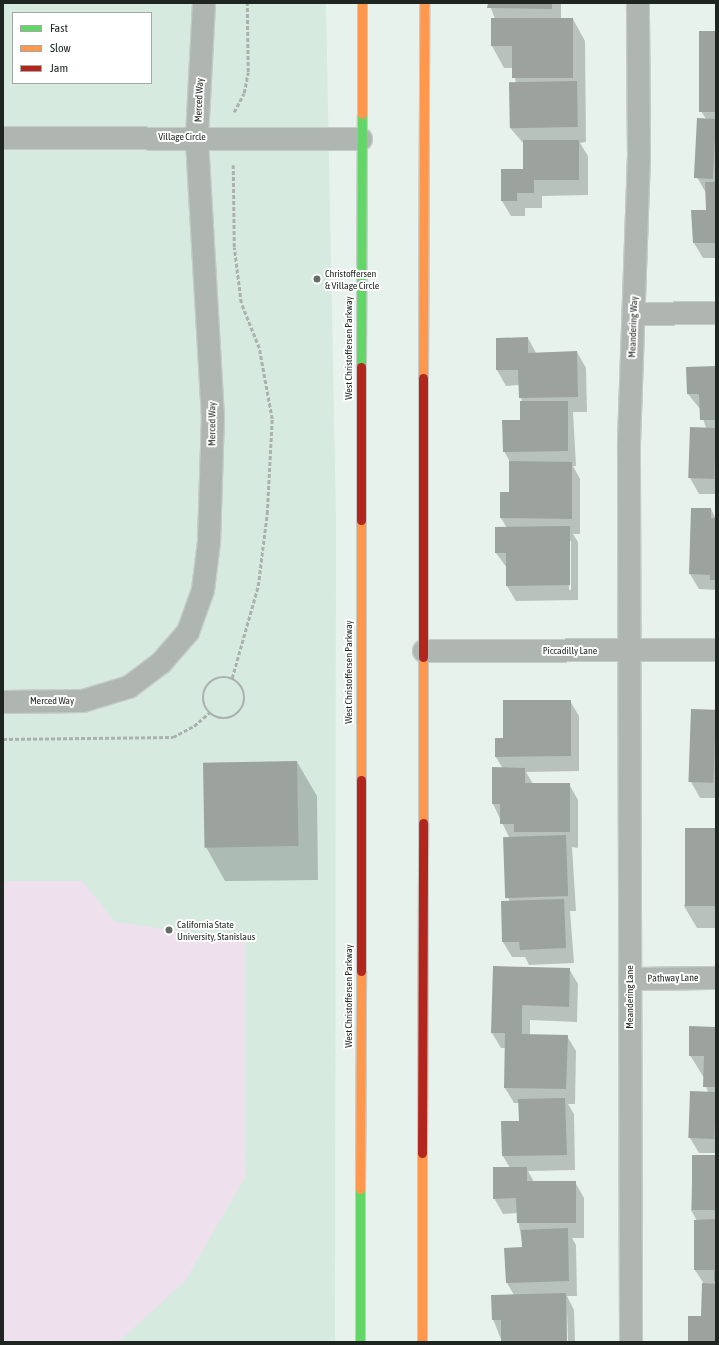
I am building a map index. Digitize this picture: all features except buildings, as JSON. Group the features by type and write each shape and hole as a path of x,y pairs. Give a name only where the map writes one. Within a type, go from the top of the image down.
{"street":[{"name":"Merced Way","path":"3,702 83,701 129,687 161,664 188,632 203,590 209,542 213,418 197,137 204,3"},
{"name":"West Christoffersen Parkway","path":"360,1342 360,139 362,3"},
{"path":"422,1342 424,3"},
{"name":"Meandering Way","path":"629,651 629,442 634,314 638,3"},
{"name":"Village Circle","path":"3,138 197,137 360,139"},
{"path":"634,314 716,313"},
{"name":"Piccadilly Lane","path":"424,650 716,650"},
{"name":"Meandering Lane","path":"629,651 631,1342"},
{"name":"Pathway Lane","path":"630,978 716,978"}],"path":[{"path":"232,115 244,93 248,72 247,3"},
{"path":"232,678 258,586 267,514 272,420 259,348 240,296 234,247 233,165"},
{"path":"220,676 232,678 244,690 242,711 224,720 209,713 202,698 208,684 220,676"},
{"path":"3,739 174,737 194,726 209,713"}],"shaded area":[{"name":"California State University, Stanislaus","path":"3,3 326,3 336,519 335,1342 3,1342"},
{"path":"3,881 82,881 115,922 246,941 245,1177 185,1281 118,1342 3,1342"}],"traffic: fast":[{"path":"361,367 362,114"},
{"path":"360,1189 360,1342"}],"traffic: slow":[{"path":"362,3 362,114"},
{"path":"423,378 424,3"},
{"path":"361,520 361,780"},
{"path":"423,657 423,823"},
{"path":"360,1189 361,971"},
{"path":"422,1153 422,1342"}],"traffic: jam":[{"path":"361,367 361,520"},
{"path":"423,378 423,657"},
{"path":"361,780 361,971"},
{"path":"422,1153 423,823"}],"place":[{"name":"Christoffersen & Village Circle","path":"317,279"},
{"name":"California State University, Stanislaus","path":"169,930"}]}
